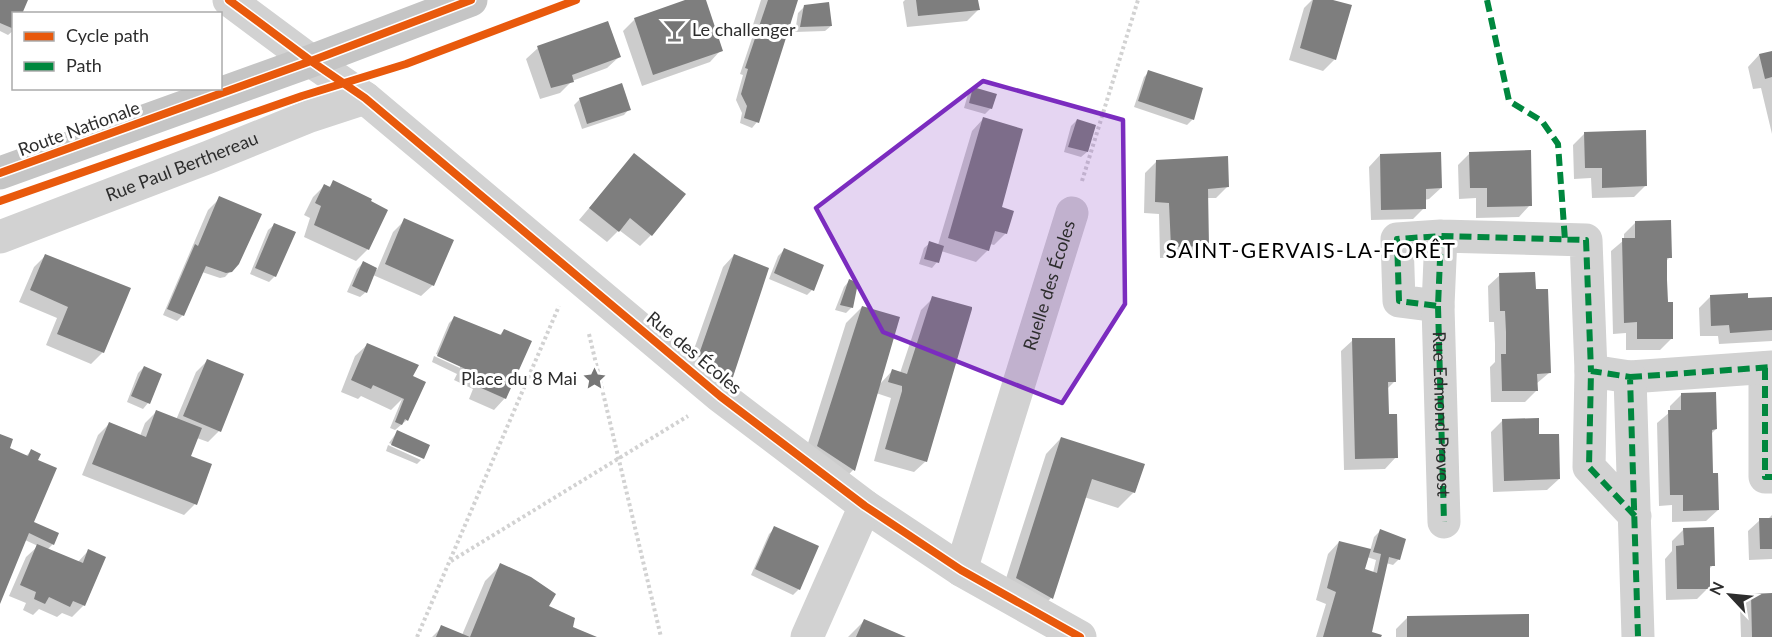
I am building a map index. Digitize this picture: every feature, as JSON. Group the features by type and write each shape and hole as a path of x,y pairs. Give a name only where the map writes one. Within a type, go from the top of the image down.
{"main road":[{"name":"Route Nationale","path":"0,173 311,61 471,0"}],"street":[{"name":"Rue des Écoles","path":"229,0 365,98 720,396 865,506 961,570 1080,637"},
{"name":"Rue Paul Berthereau","path":"0,237 310,116 365,98"},
{"name":"Ruelle des Écoles","path":"961,570 1072,213"},
{"name":"Rue Edmond Provost","path":"1441,236 1438,306 1444,522"},
{"name":"Rue Edmond Provost","path":"1438,306 1399,301 1397,239 1441,236 1586,240 1591,371 1589,467 1635,516"},
{"path":"1591,371 1630,376 1768,368 1765,477 1772,477"},
{"path":"1630,376 1638,637"},
{"path":"807,637 865,506"}],"path":[{"path":"417,637 574,272"},
{"path":"588,331 661,637"},
{"path":"450,561 720,396"}],"highlighted area":[{"path":"983,81 1123,120 1125,304 1062,403 883,332 816,208"}],"building":[{"path":"0,0 28,0 23,12 12,12 12,28 0,23"},
{"path":"685,0 706,0 723,51 653,75 634,18"},
{"path":"768,0 798,0 759,123 744,118 747,106 741,94 748,69 745,68"},
{"path":"916,0 978,0 980,10 918,16"},
{"path":"1313,0 1333,0 1352,5 1336,60 1300,48"},
{"path":"829,2 832,26 800,27 804,5"},
{"path":"608,21 621,57 572,75 574,82 551,88 537,46"},
{"path":"1772,51 1772,77 1765,79 1759,54"},
{"path":"1148,70 1203,88 1194,120 1138,101"},
{"path":"622,83 631,110 587,124 579,98"},
{"path":"973,87 997,94 992,109 969,103"},
{"path":"983,117 1023,129 1002,207 1014,211 1007,234 995,231 989,251 948,238"},
{"path":"1077,119 1096,125 1088,152 1068,147"},
{"path":"1646,130 1647,186 1602,188 1602,168 1585,168 1584,132"},
{"path":"1531,150 1532,206 1487,207 1487,188 1470,188 1469,152"},
{"path":"1441,152 1442,188 1426,189 1426,209 1381,210 1380,154"},
{"path":"634,153 686,194 652,236 630,218 619,232 589,208"},
{"path":"1228,156 1229,187 1208,189 1209,246 1171,247 1169,203 1155,202 1156,160"},
{"path":"333,180 372,199 371,201 388,210 369,250 314,225 321,206 315,203 324,184 330,187"},
{"path":"219,196 262,214 239,264 232,272 226,273 206,266 184,316 167,309 195,244 198,246"},
{"path":"404,218 454,240 434,286 385,264"},
{"path":"1671,220 1672,258 1667,258 1667,280 1668,302 1673,302 1673,339 1637,339 1637,322 1624,323 1622,238 1635,238 1635,221"},
{"path":"274,223 296,232 276,277 255,268"},
{"path":"929,241 944,246 939,263 924,259"},
{"path":"784,248 824,265 814,291 774,273"},
{"path":"45,254 131,288 104,353 57,334 68,307 30,290"},
{"path":"734,254 769,268 731,383 698,357"},
{"path":"363,261 377,268 367,293 352,286"},
{"path":"1535,272 1536,289 1548,289 1551,373 1537,374 1538,391 1502,391 1501,354 1506,354 1506,332 1505,311 1500,311 1499,273"},
{"path":"849,279 858,283 853,308 840,305"},
{"path":"1748,293 1748,298 1772,297 1772,330 1730,333 1729,325 1711,326 1710,295"},
{"path":"932,296 972,307 972,309 927,462 885,449 902,391 902,386 888,382 892,369 907,374"},
{"path":"862,306 900,317 855,471 817,446"},
{"path":"454,316 501,335 504,329 532,341 506,399 479,387 483,377 437,356"},
{"path":"1352,338 1395,338 1396,382 1388,382 1389,414 1397,414 1398,458 1355,459"},
{"path":"367,343 419,365 413,376 426,382 408,421 405,419 402,425 395,422 404,399 373,385 371,389 351,380"},
{"path":"207,359 244,374 221,432 183,416"},
{"path":"144,366 162,374 150,404 131,396"},
{"path":"1716,392 1717,429 1712,430 1713,473 1718,473 1719,510 1683,511 1683,495 1670,495 1668,410 1681,410 1681,393"},
{"path":"156,410 202,428 191,456 212,464 197,505 92,464 109,422 146,437"},
{"path":"1539,418 1539,434 1559,434 1560,479 1504,481 1502,419"},
{"path":"397,430 430,445 424,459 391,445"},
{"path":"0,434 13,439 10,448 28,456 31,449 41,454 38,460 57,468 34,522 59,533 54,545 29,533 0,604"},
{"path":"1061,437 1145,464 1135,493 1092,479 1053,599 1016,578"},
{"path":"1759,518 1772,518 1772,549 1760,549"},
{"path":"774,526 819,546 800,590 755,569"},
{"path":"1714,527 1715,566 1710,566 1710,589 1677,589 1676,546 1684,545 1683,528"},
{"path":"1380,529 1406,539 1400,560 1389,557 1372,632 1382,635 1381,637 1323,637 1336,592 1327,588 1339,541 1371,549 1365,569 1377,573 1381,554 1373,552"},
{"path":"37,544 83,563 88,549 106,557 85,606 73,601 70,607 49,597 45,604 34,599 36,592 20,585"},
{"path":"500,563 531,577 556,594 549,606 575,618 573,627 597,637 470,637"},
{"path":"1772,593 1772,637 1752,637 1751,594"},
{"path":"1529,614 1529,637 1407,637 1407,616"},
{"path":"864,619 906,637 856,637"},
{"path":"441,625 470,637 436,637"}],"marked path":[{"path":"1487,0 1509,101 1542,121 1558,144 1565,240"},
{"path":"1441,236 1438,306 1399,301 1397,239 1441,236 1586,240 1591,371"},
{"path":"1438,306 1444,522"},
{"path":"1630,377 1772,367"},
{"path":"1765,368 1765,477 1772,477"},
{"path":"1635,516 1589,467 1591,371 1630,377 1638,637"}],"cycle path":[{"path":"229,0 365,98 720,396 865,506 961,570 1080,637"},
{"path":"0,173 311,61 471,0"},
{"path":"0,201 302,96 406,64 576,0"}],"place":[{"name":"Le challenger","path":"674,30"},
{"name":"Place du 8 Mai","path":"595,379"}],"district":[{"name":"SAINT-GERVAIS-LA-FORÊT","path":"1311,251"}]}
